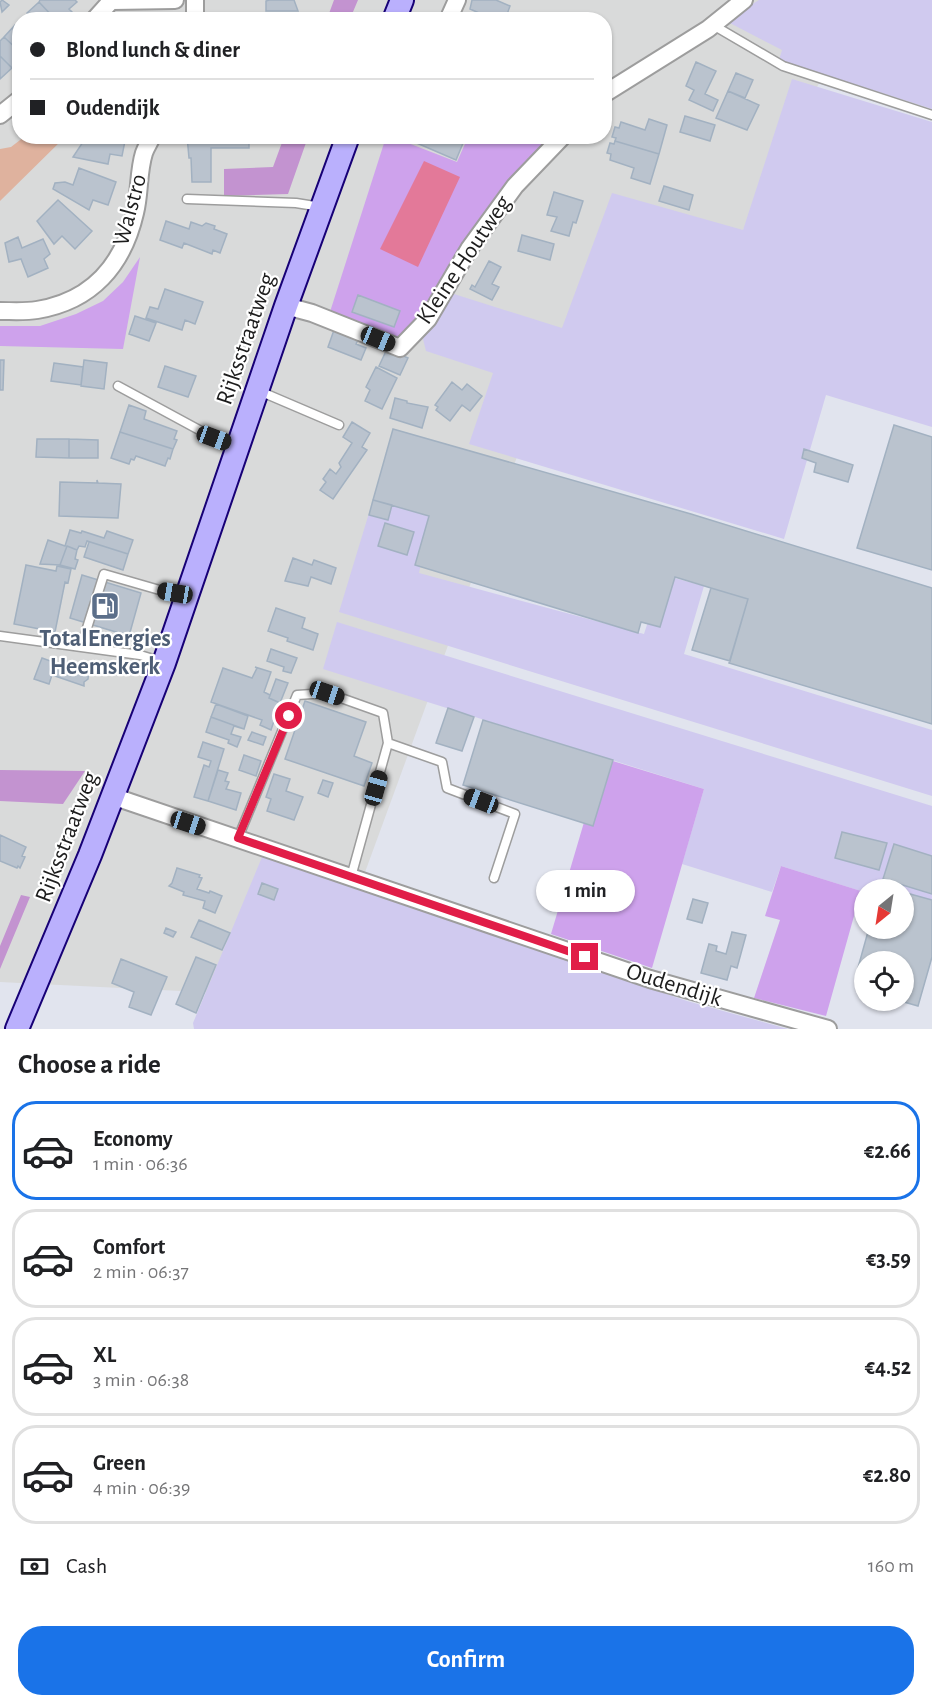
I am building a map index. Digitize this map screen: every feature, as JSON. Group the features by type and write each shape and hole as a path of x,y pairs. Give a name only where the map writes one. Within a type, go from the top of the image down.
{"main road":[{"name":"Rijksstraatweg","path":"17,1029 90,855 164,663 286,306 345,144"}],"street":[{"path":"102,12 112,1 175,0"},
{"path":"612,90 713,25 744,0"},
{"path":"0,115 12,105"},
{"name":"Walstro","path":"0,311 36,310 63,304 86,292 110,271 126,245 135,211 144,153 148,144"},
{"name":"Kleine Houtweg","path":"286,306 312,313 400,348 428,319 469,249 514,186 555,144"},
{"name":"Oudendijk","path":"112,796 650,979 828,1029"}],"lane":[{"path":"713,25 783,66 932,115"},
{"path":"187,199 296,203 321,207"},
{"path":"118,386 214,438 238,447"},
{"path":"257,390 339,425"},
{"path":"81,647 104,574 163,591 187,595"},
{"path":"0,636 140,656 164,663"},
{"path":"238,838 297,695 327,693 383,712 388,743 351,877"},
{"path":"388,743 442,762 447,788 515,814 494,878"}],"shaded area":[{"path":"0,0 932,0 856,12 730,255 604,219 319,998 0,982"},
{"path":"334,0 358,0 353,12 330,12"},
{"path":"759,0 932,0 932,109 779,60 782,50 726,21"},
{"path":"792,79 932,122 932,427 826,395 784,539 469,444 493,373 426,351 423,339 454,294 562,328 612,193 743,230"},
{"path":"15,144 58,144 0,201 0,149"},
{"path":"281,144 306,144 288,194 224,196 224,169 273,167"},
{"path":"384,144 411,144 457,162 465,144 553,144 497,200 414,321 399,337 329,315"},
{"path":"424,161 460,177 418,267 380,249"},
{"path":"140,257 123,349 0,346 0,326 40,326 76,314 103,301 123,282"},
{"path":"376,490 434,504 419,573 644,634 663,575 704,586 684,654 932,730 932,796 339,612"},
{"path":"337,622 932,806 932,900 914,895 914,879 854,879 854,889 781,866 772,892 682,864 704,789 323,669"},
{"path":"603,758 704,789 652,968 551,934"},
{"path":"0,770 85,771 63,804 0,801"},
{"path":"262,857 687,1001 788,1029 194,1029 193,1023"},
{"path":"781,866 854,889 854,916 826,1016 754,998 780,920 765,916"},
{"path":"21,895 30,897 0,969 0,946"}],"building":[{"path":"2,0 9,5 2,12 0,2"},
{"path":"40,0 75,0 77,2 69,9 72,12 48,12 39,2"},
{"path":"294,0 298,11 266,11 266,1"},
{"path":"472,0 496,0 510,6 508,12 477,12 470,9"},
{"path":"39,2 48,12 28,12"},
{"path":"12,28 12,44 4,37"},
{"path":"4,37 12,44 12,68 0,56 0,41"},
{"path":"0,56 12,68 0,79"},
{"path":"696,62 716,71 705,94 718,100 713,111 689,100 694,90 686,86"},
{"path":"736,73 753,80 745,98 728,91"},
{"path":"728,91 759,105 747,130 716,118"},
{"path":"685,116 715,125 710,141 680,132"},
{"path":"649,119 667,125 659,154 615,141 616,138 612,137 615,127 619,128 621,122 645,130"},
{"path":"615,141 659,154 650,184 631,178 634,168 610,160 611,154 607,153 610,144 614,144"},
{"path":"82,144 124,144 122,156 110,154 108,164 73,157"},
{"path":"188,144 249,144 249,148 211,148 211,182 192,182 191,158 189,158"},
{"path":"419,144 463,144 456,160"},
{"path":"79,168 116,182 108,205 93,200 89,210 53,189 55,183 65,182 73,185"},
{"path":"664,186 693,195 689,210 659,201"},
{"path":"554,192 583,201 569,236 551,231 557,217 547,215"},
{"path":"58,200 92,231 75,249 62,236 54,244 37,221"},
{"path":"166,221 189,229 191,222 202,226 206,223 215,226 214,229 227,234 220,253 213,250 212,254 184,243 182,248 160,240"},
{"path":"522,235 554,244 550,260 518,251"},
{"path":"18,237 22,248 43,239 50,254 44,259 48,268 28,277 21,259 9,262 5,243"},
{"path":"489,261 501,267 492,284 499,287 492,300 470,289 472,285 475,287"},
{"path":"165,289 203,302 195,324 185,320 182,330 146,318 150,307 158,309"},
{"path":"358,295 400,311 394,327 352,312"},
{"path":"135,316 156,323 149,341 129,334"},
{"path":"334,330 358,340 356,344 366,348 361,360 328,347"},
{"path":"387,349 408,358 400,375 379,366"},
{"path":"0,360 4,360 3,390 0,390"},
{"path":"84,360 107,363 104,389 81,386"},
{"path":"54,363 83,367 81,385 51,381"},
{"path":"165,366 196,376 188,397 158,387"},
{"path":"376,367 397,378 382,409 365,401 370,390 366,387"},
{"path":"452,382 462,390 467,384 482,396 470,411 462,405 450,421 436,410 438,407 435,405"},
{"path":"395,398 428,407 422,428 390,418"},
{"path":"129,405 146,411 144,419 177,431 174,439 177,440 173,449 120,432"},
{"path":"352,422 370,433 362,447 367,450 333,499 320,490 326,482 323,479 330,469 336,474 341,467 339,463 352,443 343,437"},
{"path":"894,425 932,437 932,570 857,548"},
{"path":"393,429 691,514 932,588 932,724 729,663 748,599 675,577 660,627 641,622 638,633 415,565 429,516 373,500"},
{"path":"120,432 173,449 170,459 168,458 165,466 136,456 129,464 111,458"},
{"path":"37,439 69,439 69,458 36,457"},
{"path":"69,439 98,440 98,458 69,458"},
{"path":"804,449 853,465 848,482 814,472 816,463 802,458"},
{"path":"97,480 98,483 121,484 118,518 59,516 60,482 97,483"},
{"path":"373,500 392,505 388,520 369,515"},
{"path":"385,523 414,532 407,555 378,546"},
{"path":"70,530 104,538 107,531 133,540 128,554 87,541 85,547 79,546 77,550 67,546 60,565 40,564 48,540 65,546"},
{"path":"87,541 128,554 123,570 84,557 89,542"},
{"path":"67,546 77,550 75,559 78,560 75,569 60,565"},
{"path":"293,558 312,565 314,560 336,568 331,584 311,577 308,586 285,581"},
{"path":"26,565 56,571 57,566 71,569 68,583 65,582 55,632 14,624"},
{"path":"82,575 141,593 129,636 70,618"},
{"path":"711,588 748,599 730,661 692,650"},
{"path":"276,608 305,618 302,628 318,634 313,650 287,641 288,638 268,631"},
{"path":"271,649 297,658 291,673 283,671 284,667 267,661"},
{"path":"42,658 64,668 67,662 89,670 88,679 84,682 84,686 52,675 49,684 34,679"},
{"path":"255,667 271,672 264,692 270,695 269,698 280,703 271,730 260,725 262,720 211,702 223,668 252,678 257,668"},
{"path":"276,679 288,683 280,703 269,698"},
{"path":"305,701 366,722 354,756 372,763 364,786 285,759"},
{"path":"216,704 248,716 244,729 211,717"},
{"path":"448,708 474,717 462,751 436,743"},
{"path":"211,717 244,729 234,726 231,734 241,737 237,747 228,743 229,740 206,732"},
{"path":"483,720 613,760 593,826 463,785"},
{"path":"252,732 266,737 263,745 248,740"},
{"path":"203,742 224,749 208,801 194,797 204,765 209,767 211,761 198,757"},
{"path":"244,755 261,761 256,776 239,770"},
{"path":"218,770 228,773 225,781 229,782 226,789 241,793 236,810 208,801"},
{"path":"274,774 290,779 286,791 303,797 294,820 267,811 271,799 266,797"},
{"path":"323,780 333,783 328,797 318,793"},
{"path":"842,832 887,843 879,870 835,858"},
{"path":"0,835 26,847 20,868 0,861"},
{"path":"894,844 932,856 932,894 914,888 914,879 883,879"},
{"path":"177,868 200,875 199,877 202,878 197,889 222,896 215,913 203,908 205,901 183,895 184,892 169,886"},
{"path":"262,883 278,889 274,900 258,894"},
{"path":"914,895 932,900 932,957 918,1006 914,1005 914,951 863,951 866,939 914,939"},
{"path":"693,899 708,903 702,923 687,919"},
{"path":"199,920 230,933 222,950 191,937"},
{"path":"166,928 176,932 173,937 164,933"},
{"path":"732,932 746,935 737,968 731,966 727,980 701,973 709,944 717,946 716,951 726,954"},
{"path":"196,957 216,965 196,1013 176,1004"},
{"path":"121,959 167,977 151,1015 129,1007 134,992 112,983"}],"place":[{"name":"TotalEnergies Heemskerk","path":"105,606"}],"route":[{"path":"289,716 238,838 585,957"}]}
